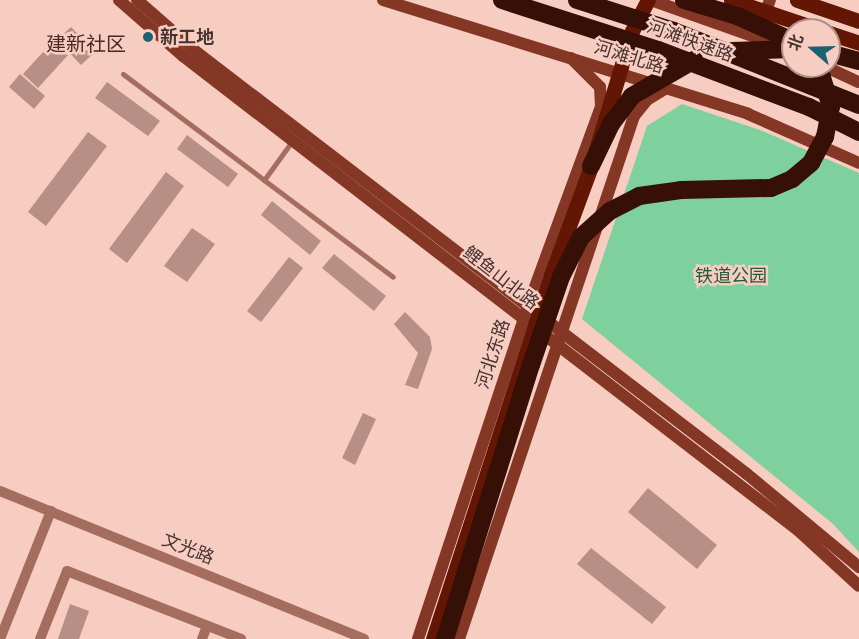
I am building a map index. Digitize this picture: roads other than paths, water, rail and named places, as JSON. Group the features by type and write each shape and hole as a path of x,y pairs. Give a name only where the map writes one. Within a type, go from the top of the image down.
{"highway":[{"name":"河滩快速路","path":"502,0 658,50 809,108 859,132"},
{"name":"河滩快速路","path":"577,0 674,31 859,105"},
{"path":"684,0 737,16 781,36"},
{"path":"586,163 632,96 668,72 701,56 739,50 781,50"},
{"path":"841,56 859,61"},
{"path":"445,639 561,277 581,237 610,211 639,196 681,190 771,188 792,179 811,164 825,137 831,107 822,78"}],"main road":[{"name":"鲤鱼山北路","path":"119,0 160,39 296,136 526,312 556,344 799,531 859,586"},
{"name":"鲤鱼山北路","path":"137,0 296,136"},
{"name":"河滩北路","path":"383,0 748,114 859,163"},
{"path":"433,639 586,163 632,31 650,0 781,45"},
{"path":"731,0 768,6 794,18"},
{"path":"797,0 824,4 859,21"},
{"path":"758,36 768,6"},
{"path":"841,37 859,43"},
{"name":"河北东路","path":"418,639 526,312 586,163 601,105 600,87 571,58"},
{"path":"841,74 859,82"},
{"path":"459,639 634,116 647,100 666,88"},
{"path":"586,163 597,159 614,172"},
{"name":"鲤鱼山北路","path":"526,312 561,330 765,488 859,567"}],"street":[{"name":"文光路","path":"0,490 364,639"},
{"path":"0,639 51,511"},
{"path":"40,639 67,571 241,639"},
{"path":"202,639 207,626"}],"lane":[{"path":"123,74 393,277"},
{"path":"264,180 296,136"}],"place":[{"name":"新工地","path":"148,37"}],"district":[{"name":"建新社区","path":"86,44"}],"park label":[{"name":"铁道公园","path":"731,276"}]}
